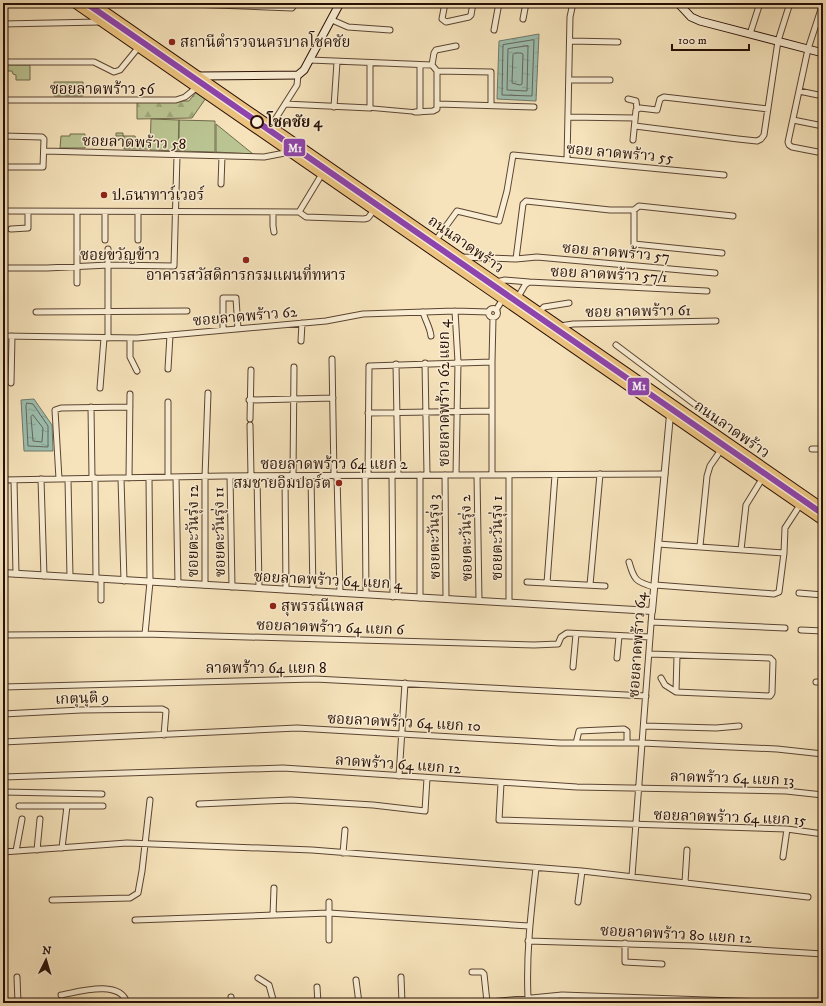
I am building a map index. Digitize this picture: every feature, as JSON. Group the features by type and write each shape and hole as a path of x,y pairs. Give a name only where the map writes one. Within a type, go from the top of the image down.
{"main road":[{"name":"ถนนลาดพร้าว","path":"74,3 823,521"},
{"path":"198,76 298,75 304,70 310,60 340,3"},
{"name":"ถนนลาดพร้าว","path":"95,4 823,508"},
{"path":"682,5 691,17 700,21 823,53"},
{"path":"430,248 436,240"},
{"path":"670,415 676,406"}],"street":[{"path":"164,3 292,8 296,3"},
{"path":"445,3 442,19 446,22 469,17 471,15 473,3"},
{"path":"494,30 499,3"},
{"path":"523,19 526,3"},
{"path":"568,160 570,41 573,3"},
{"path":"750,34 760,3"},
{"path":"635,126 757,141 761,139 764,135 778,42 790,3"},
{"path":"823,3 808,49 789,145 823,154"},
{"path":"332,20 348,27 390,30"},
{"path":"3,24 100,22"},
{"path":"570,41 618,42"},
{"path":"432,65 436,50 456,46"},
{"path":"3,62 94,62 114,72 120,70 138,48"},
{"path":"310,60 432,65"},
{"path":"334,107 337,62"},
{"path":"370,63 370,108"},
{"path":"418,112 420,65"},
{"path":"285,104 418,112 435,110 438,104 437,71 432,65"},
{"path":"437,71 490,72 491,105"},
{"path":"271,126 297,85 298,75"},
{"path":"570,80 610,80"},
{"name":"ซอยลาดพร้าว 56","path":"3,100 176,100 185,97 196,88"},
{"path":"799,91 823,96"},
{"path":"637,109 657,110 660,99 664,97 768,109"},
{"path":"628,98 636,101 637,109 633,140"},
{"path":"438,104 534,107"},
{"path":"568,118 635,118"},
{"path":"793,120 823,126"},
{"path":"3,136 42,137 44,139 45,152 43,167 3,167"},
{"name":"ซอยลาดพร้าว 58","path":"45,152 271,157 290,152"},
{"name":"ซอยขวัญข้าว","path":"3,268 109,265 174,266 177,155"},
{"name":"ซอย ลาดพร้าว 55","path":"436,240 457,211 499,222 507,191 513,155 724,175"},
{"path":"221,184 222,156"},
{"path":"299,212 322,174"},
{"path":"516,259 523,204 526,200 610,210 634,210 639,206 733,216"},
{"path":"3,211 176,213 299,212 306,217 364,219 368,218 374,210"},
{"name":"ซอย ลาดพร้าว 57","path":"634,210 634,244 722,253"},
{"path":"11,229 28,228 28,212"},
{"path":"76,212 76,283"},
{"path":"105,212 105,240"},
{"path":"138,212 138,240"},
{"path":"273,212 274,232"},
{"path":"100,388 108,312 108,249"},
{"name":"ซอย ลาดพร้าว 57","path":"460,257 516,259 537,257 714,273"},
{"path":"496,282 504,280 529,282"},
{"name":"ซอย ลาดพร้าว 57/1","path":"518,297 525,285 529,282 708,291"},
{"path":"223,330 223,298 236,298 238,329"},
{"path":"492,475 492,362 494,318 497,316 496,310 503,299"},
{"path":"539,312 544,307 569,304"},
{"name":"ซอยลาดพร้าว 62","path":"3,336 130,338 326,321 363,314 455,310 489,312 492,309 496,310"},
{"name":"ซอยลาดพร้าว 62 แยก 4","path":"455,310 458,362 456,475"},
{"path":"36,312 187,311"},
{"path":"423,312 430,329 431,336"},
{"path":"489,312 490,316 494,318"},
{"name":"ซอย ลาดพร้าว 61","path":"560,326 573,324 716,321"},
{"path":"301,341 302,323"},
{"path":"168,369 170,335"},
{"path":"10,383 12,336"},
{"path":"130,338 130,357 137,371"},
{"path":"616,345 713,418"},
{"path":"332,359 332,398 340,593"},
{"path":"366,594 369,366 492,362"},
{"path":"425,363 427,475"},
{"path":"396,364 398,475"},
{"path":"293,476 294,367"},
{"path":"250,419 249,400 251,370"},
{"name":"ซอยตะวันรุ่ง 12","path":"205,585 205,477 208,393"},
{"path":"130,394 130,478"},
{"path":"249,400 332,398"},
{"path":"168,402 168,477"},
{"path":"92,407 94,478 101,600"},
{"path":"59,479 55,410 61,408 130,407"},
{"path":"368,413 492,411"},
{"name":"ซอยลาดพร้าว 64","path":"632,876 651,622 670,415"},
{"path":"250,425 251,476"},
{"path":"812,448 823,449"},
{"path":"700,546 707,476 710,466 721,450"},
{"path":"590,585 600,474"},
{"name":"ซอยลาดพร้าว 64 แยก 2","path":"3,480 230,476 665,474"},
{"path":"392,475 393,597"},
{"path":"420,475 420,598"},
{"name":"ซอยตะวันรุ่ง 3","path":"445,475 446,599"},
{"name":"ซอยตะวันรุ่ง 2","path":"477,475 479,601"},
{"name":"ซอยตะวันรุ่ง 1","path":"509,602 510,475"},
{"path":"547,583 555,475"},
{"name":"ซอยตะวันรุ่ง 11","path":"230,476 232,587"},
{"path":"257,476 259,588"},
{"path":"285,476 286,590"},
{"path":"311,476 313,592"},
{"path":"176,477 178,584"},
{"path":"122,478 124,581"},
{"path":"145,634 150,582 149,478"},
{"path":"41,479 44,576"},
{"path":"68,479 70,578"},
{"path":"741,550 746,505 762,479"},
{"path":"14,480 16,574"},
{"path":"629,562 635,579 640,584 774,594 779,592 780,589 785,528 800,505"},
{"path":"658,544 784,553"},
{"name":"ซอยลาดพร้าว 64 แยก 4","path":"3,573 99,580 652,611"},
{"path":"528,582 605,586"},
{"path":"800,593 823,594"},
{"path":"651,622 785,628"},
{"path":"801,630 823,631"},
{"name":"ซอยลาดพร้าว 64 แยก 6","path":"3,635 145,634 551,645 558,644 561,637 567,633 650,637"},
{"path":"573,668 576,634"},
{"path":"617,658 619,636"},
{"path":"649,654 770,658 773,661 772,693 770,696 676,692 665,685 661,678"},
{"path":"676,692 677,655"},
{"name":"ลาดพร้าว 64 แยก 8","path":"3,686 315,679 646,696"},
{"path":"816,682 823,682"},
{"path":"399,776 405,683"},
{"name":"เกตุนุติ 9","path":"3,714 162,709 166,711 164,735"},
{"path":"644,726 716,728 739,726"},
{"name":"ซอยลาดพร้าว 64 แยก 10","path":"3,742 297,728 576,743 642,743 777,749 823,754"},
{"path":"576,743 578,732 581,730 624,729 627,731 627,743"},
{"name":"ลาดพร้าว 64 แยก 12","path":"3,777 283,768 501,783 639,788"},
{"path":"200,804 291,800 373,805 425,811 427,778"},
{"name":"ซอยลาดพร้าว 64 แยก 15","path":"501,783 499,820 787,829 823,834"},
{"name":"ลาดพร้าว 64 แยก 13","path":"639,788 786,791 823,795"},
{"path":"3,792 102,794"},
{"path":"52,900 130,898 138,893 150,800"},
{"path":"19,806 103,806"},
{"path":"62,848 67,806"},
{"path":"16,851 22,819"},
{"path":"37,850 40,819"},
{"path":"783,857 787,829"},
{"path":"343,853 345,830"},
{"path":"3,852 145,843 343,853 582,871 808,897"},
{"path":"685,882 687,850"},
{"path":"528,998 528,941 536,868"},
{"path":"578,902 582,871"},
{"path":"273,915 274,888"},
{"path":"329,902 329,940"},
{"path":"135,920 329,913 529,926"},
{"name":"ซอยลาดพร้าว 80 แยก 12","path":"528,941 625,943 823,954"},
{"path":"625,943 624,962 662,964"},
{"path":"472,972 480,972 484,974 487,1002"},
{"path":"17,977 18,1003"},
{"path":"401,977 402,1003"},
{"path":"258,978 269,985 274,1003"},
{"path":"356,980 359,1003"},
{"path":"317,987 318,1003"},
{"path":"61,995 106,989 118,992 124,997 127,1003"},
{"path":"232,996 232,1003"},
{"path":"554,996 554,1003"},
{"path":"480,1003 554,996 791,1003"}],"green space":[{"path":"4,65 30,65 30,80 16,80 16,75 13,74 12,71 4,71"},
{"path":"54,82 83,82 83,96 54,96"},
{"path":"196,92 206,98 192,118 137,119 137,101 189,101"},
{"path":"151,119 179,120 178,151 150,150"},
{"path":"179,120 215,121 215,152 179,151"},
{"path":"216,124 253,154 216,152"},
{"path":"116,133 123,133 123,136 116,136"},
{"path":"70,134 85,134 85,148 60,148 61,136 70,136"},
{"path":"124,136 135,136 136,139 148,139 148,149 124,149"}],"water":[{"path":"539,34 536,101 497,99 499,41"},
{"path":"34,399 52,425 53,451 24,451 21,400"}],"transit line":[{"name":"M1","path":"86,3 823,514"}],"place":[{"name":"สถานีตำรวจนครบาลโชคชัย","path":"172,42"},
{"name":"โชคชัย 4","path":"257,122"},
{"name":"ป.ธนาทาว์เวอร์","path":"104,195"},
{"name":"อาคารสวัสดิการกรมแผนที่ทหาร","path":"246,260"},
{"name":"สมชายอิมปอร์ต","path":"339,483"},
{"name":"สุพรรณีเพลส","path":"273,606"}]}
